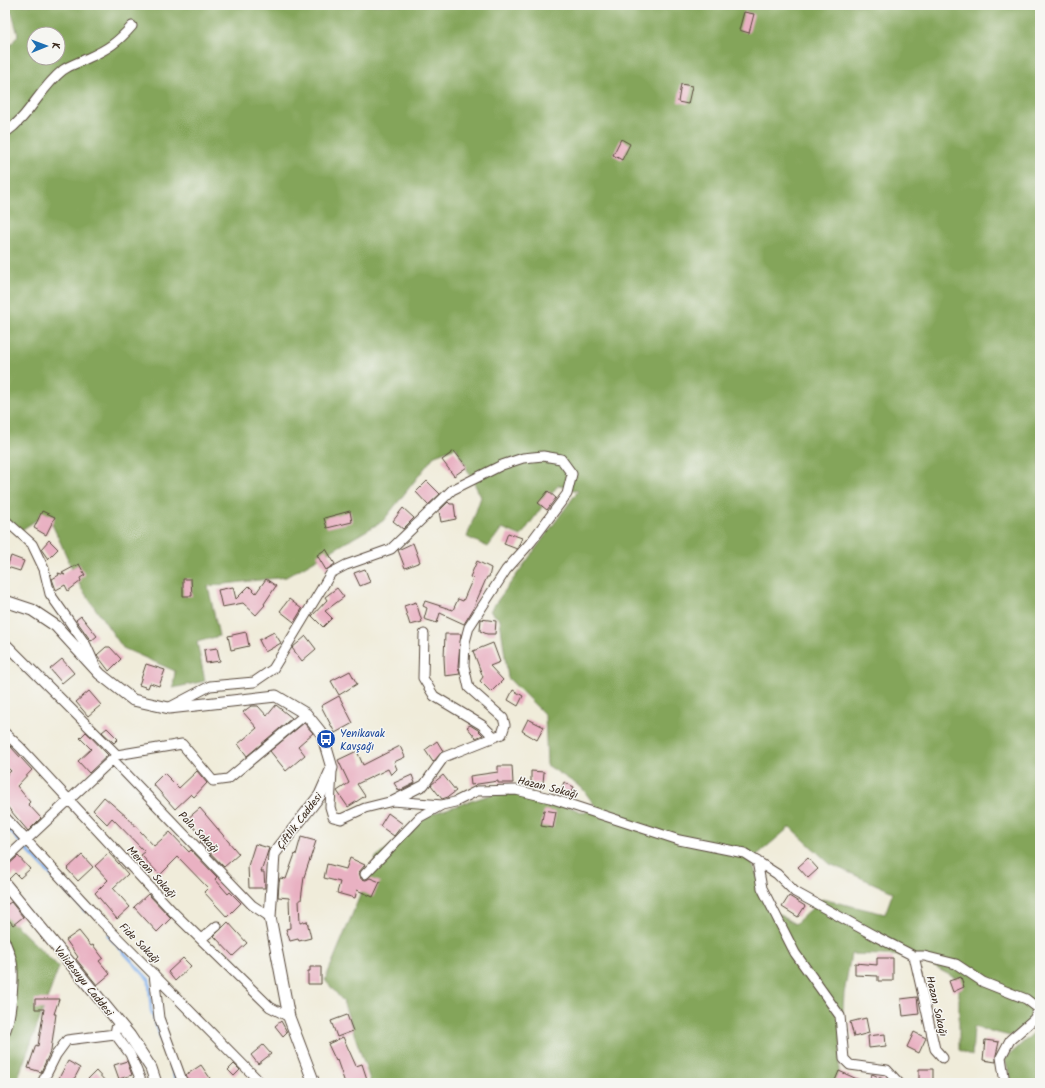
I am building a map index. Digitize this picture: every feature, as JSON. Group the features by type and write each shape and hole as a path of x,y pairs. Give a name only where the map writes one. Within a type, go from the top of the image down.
{"street":[{"path":"5,133 13,128 32,106 45,85 64,69 117,43 132,26"},
{"path":"169,708 210,686 254,682 273,669 331,573 346,565 391,549 452,490 502,465 522,458 543,456 561,459 572,474 567,494 531,542 506,570 468,627 465,642 464,666 469,688 503,718 505,725 502,734 444,756 424,785 393,801"},
{"path":"5,520 32,544 44,569 50,594 86,645 100,674"},
{"path":"5,601 32,610 56,626 100,674 133,700 169,708 276,696 306,714 322,734 332,768"},
{"path":"424,634 423,678 434,696 482,725 494,737"},
{"name":"Pala Sokağı","path":"5,643 252,905 270,917"},
{"path":"5,860 115,758 182,744 213,781 228,779 306,714"},
{"name":"Mercan Sokağı","path":"5,733 20,747 174,913 270,1007 289,1017"},
{"name":"Hazan Sokağı","path":"332,768 330,807 333,817 341,819 365,808 393,801 442,805 455,802 477,791 516,790 550,798 679,840 744,853 777,874 795,892 914,956 935,1049 943,1058"},
{"name":"Çiftlik Caddesi","path":"314,1083 289,1017 270,917 274,854 320,795 332,768"},
{"path":"365,874 420,817 442,805"},
{"name":"Fide Sokağı","path":"5,817 23,843 261,1083"},
{"path":"756,861 762,888 794,953 840,1016 844,1059 850,1064 887,1070 899,1083"},
{"name":"Validesuyu Caddesi","path":"5,884 130,1036 147,1062 156,1083"},
{"path":"201,939 217,926"},
{"path":"5,941 13,962 8,1026 5,1032"},
{"path":"914,956 924,956 956,964 983,982 1026,999 1039,1009 1034,1019 1010,1040 1000,1057 1005,1083"},
{"path":"154,974 159,1018 183,1083"},
{"path":"116,1020 115,1034 130,1054 142,1083"},
{"path":"42,1083 56,1055 67,1040 115,1034"}],"green space":[{"path":"5,5 1040,5 1040,1020 1010,1036 974,1027 972,1056 959,1050 959,980 914,956 851,954 844,994 838,1083 371,1083 343,1001 325,980 376,857 431,814 499,792 555,801 584,813 596,807 582,788 547,765 545,715 508,678 500,620 490,611 578,491 558,485 521,536 502,528 488,547 467,537 481,497 456,447 435,455 383,521 286,577 208,586 219,636 197,642 205,681 173,688 175,671 123,648 81,588 47,513 17,533 5,520 5,53 18,35 12,13 5,12","holes":["790,827 830,864 893,892 885,914 822,899 795,924 771,910 751,860"]},
{"path":"5,915 59,967 16,1083 5,1083"},
{"path":"1040,1027 1040,1083 1012,1083 1005,1059"}],"building":[{"path":"744,12 754,14 749,33 739,30"},
{"path":"681,84 692,86 688,104 678,102"},
{"path":"621,139 630,144 622,160 613,155"},
{"path":"454,451 467,467 454,476 442,460"},
{"path":"427,481 440,494 428,505 416,492"},
{"path":"548,491 556,498 547,510 538,503"},
{"path":"448,502 450,504 454,504 456,519 441,522 439,511"},
{"path":"403,508 414,518 403,529 393,521"},
{"path":"42,511 55,517 46,535 34,528"},
{"path":"350,511 352,522 327,528 324,518"},
{"path":"508,533 522,538 517,549 504,544"},
{"path":"49,540 58,549 48,559 41,549"},
{"path":"413,543 420,562 405,568 398,550"},
{"path":"326,549 335,564 326,570 317,555"},
{"path":"11,556 24,561 20,571 7,567"},
{"path":"477,561 491,568 489,577 487,577 472,611 464,624 440,613 437,623 424,619 427,608 423,606 425,601 453,610 458,599 463,601 473,578 470,577"},
{"path":"79,564 85,575 80,578 81,581 68,591 65,585 56,590 52,579 59,575 58,573 65,575 62,573"},
{"path":"365,569 370,582 360,586 354,573"},
{"path":"183,579 191,579 192,596 183,596"},
{"path":"266,579 276,586 264,604 265,605 256,615 243,603 222,607 218,590 233,587 236,599 249,586 256,593"},
{"path":"337,588 344,597 325,611 332,618 323,627 312,616 327,600 325,597"},
{"path":"289,599 302,609 294,622 280,611"},
{"path":"416,602 422,622 410,625 404,606"},
{"path":"81,616 97,636 91,641 76,620"},
{"path":"481,619 496,621 495,634 487,634 480,631"},
{"path":"246,632 249,646 231,650 228,636"},
{"path":"274,632 281,643 265,652 259,640"},
{"path":"445,634 461,634 458,666 460,674 445,676"},
{"path":"306,636 316,649 302,661 292,648"},
{"path":"493,643 500,662 490,666 503,680 491,692 480,681 483,677 473,651"},
{"path":"106,647 110,647 121,659 109,671 97,655"},
{"path":"217,648 220,661 206,663 204,650"},
{"path":"62,659 74,673 62,683 50,669"},
{"path":"146,664 165,670 159,686 150,683 148,688 139,685"},
{"path":"350,671 357,684 339,695 331,681"},
{"path":"513,690 523,696 518,706 508,700"},
{"path":"89,691 101,705 88,716 76,702"},
{"path":"339,696 353,723 335,733 321,706"},
{"path":"276,705 292,718 247,756 238,744 257,728 243,712 251,706 258,706 267,716"},
{"path":"528,719 544,727 537,740 522,731"},
{"path":"304,723 313,733 298,746 305,755 286,771 270,751"},
{"path":"470,725 483,735 476,738 467,727"},
{"path":"107,728 118,739 114,743 102,732"},
{"path":"86,732 108,755 89,773 78,761 91,749 80,738"},
{"path":"437,741 443,751 433,762 425,750"},
{"path":"10,746 32,770 17,786 30,802 28,804 41,818 28,831 5,804 5,776 11,771 5,765 5,751"},
{"path":"400,746 405,757 394,762 397,769 391,775 388,769 357,784 365,796 348,807 337,791 349,783 338,760 357,751 363,765"},
{"path":"498,766 512,766 513,783 498,783 498,781 471,785 470,776 498,772"},
{"path":"197,771 207,783 194,797 191,794 175,809 153,784 164,773 179,788"},
{"path":"531,771 544,772 543,783 531,783"},
{"path":"412,775 415,783 399,791 394,783"},
{"path":"443,775 456,791 448,797 442,799 431,785"},
{"path":"564,782 574,787 570,796 560,792"},
{"path":"104,797 127,817 154,846 170,832 189,852 191,850 217,877 215,879 228,894 230,892 241,903 227,917 204,892 208,888 178,857 160,875 141,855 145,852 112,818 107,824 93,810"},
{"path":"200,808 239,854 224,867 200,842 203,838 187,819"},
{"path":"544,810 556,812 553,828 541,826"},
{"path":"388,813 403,824 394,836 380,826"},
{"path":"301,837 316,841 304,877 301,900 299,900 300,923 307,921 311,938 299,941 298,939 290,941 286,929 290,928 289,898 278,897 279,883 280,878 286,879 295,854 296,855"},
{"path":"255,844 269,848 261,872 264,872 265,888 249,888 248,866"},
{"path":"109,853 128,874 113,888 130,907 117,919 95,893 108,880 95,866"},
{"path":"82,855 93,867 78,881 67,869"},
{"path":"18,856 30,869 20,878 15,873 9,879 5,877 5,868"},
{"path":"350,858 365,865 359,872 361,879 366,880 370,878 380,882 373,897 357,890 355,898 337,893 340,882 324,878 327,864 346,869"},
{"path":"808,858 818,869 808,878 798,867"},
{"path":"148,894 171,918 157,932 134,907"},
{"path":"789,896 805,906 798,917 782,907"},
{"path":"11,902 23,917 13,925 5,915 5,906"},
{"path":"228,922 247,943 233,956 214,936"},
{"path":"79,931 103,958 99,961 110,974 97,985 76,959 78,957 66,940"},
{"path":"183,958 191,966 175,981 168,972"},
{"path":"877,958 893,958 893,981 878,981 878,976 855,975 855,963 877,965"},
{"path":"310,967 321,967 321,984 308,984 308,971 310,971"},
{"path":"961,977 964,987 953,992 949,981"},
{"path":"917,997 919,1014 903,1016 901,999"},
{"path":"35,999 59,999 54,1014 56,1014 51,1050 41,1072 28,1068 36,1045 38,1046 44,1009 35,1009"},
{"path":"347,1015 353,1031 337,1037 331,1021"},
{"path":"866,1018 869,1033 854,1037 850,1022"},
{"path":"281,1021 287,1032 283,1036 275,1026"},
{"path":"914,1032 926,1038 919,1053 907,1047"},
{"path":"885,1034 886,1046 869,1048 868,1036"},
{"path":"343,1037 356,1066 362,1064 367,1079 356,1083 345,1083 337,1060 336,1061 328,1044"},
{"path":"985,1040 999,1042 996,1062 983,1060"},
{"path":"263,1045 271,1054 258,1064 251,1055"},
{"path":"68,1061 80,1068 72,1083 68,1083 59,1078"},
{"path":"127,1061 132,1075 119,1079 114,1065"},
{"path":"234,1064 240,1070 234,1076 228,1070"},
{"path":"201,1065 210,1078 202,1083 191,1083 186,1075"},
{"path":"919,1069 933,1069 933,1083 919,1083"},
{"path":"96,1071 107,1083 84,1083"},
{"path":"839,1071 866,1083 834,1083"},
{"path":"872,1074 890,1082 891,1083 868,1083"}],"waterway":[{"path":"5,825 85,911"},
{"path":"108,935 149,980 151,1010 177,1083"}],"place":[{"name":"Yenikavak Kavşağı","path":"326,739"}]}
